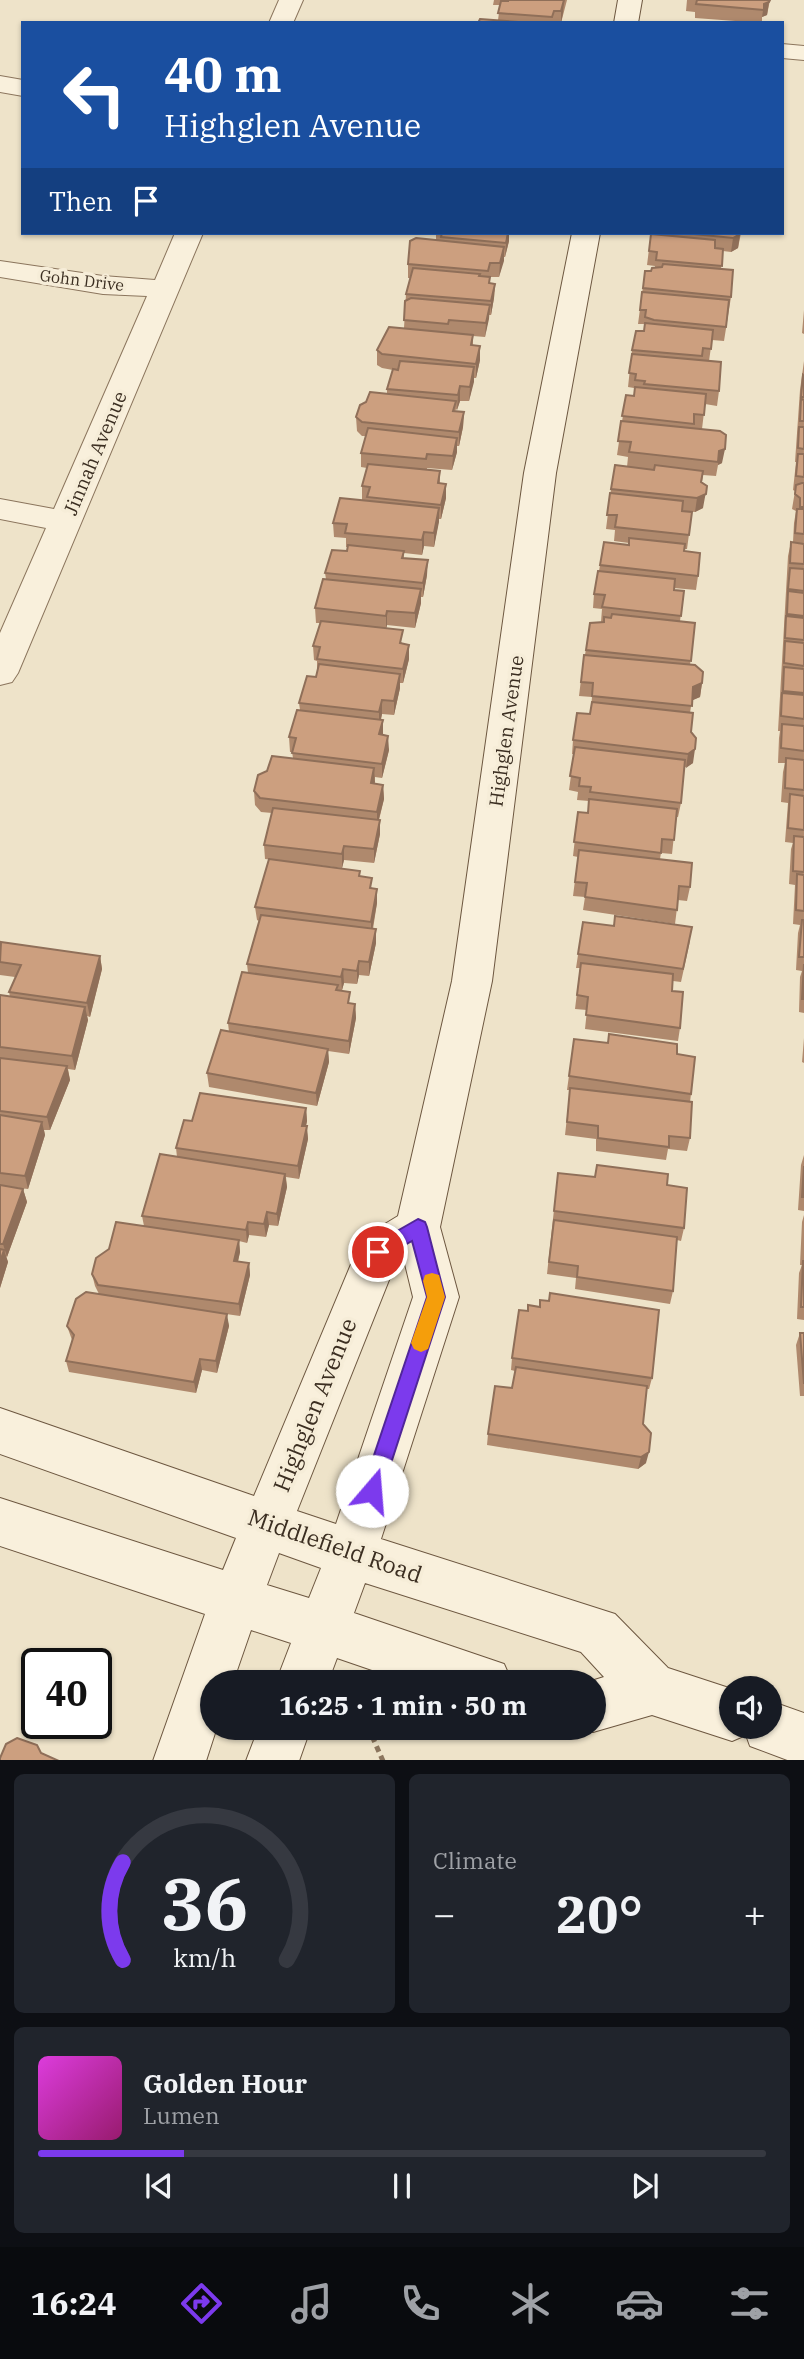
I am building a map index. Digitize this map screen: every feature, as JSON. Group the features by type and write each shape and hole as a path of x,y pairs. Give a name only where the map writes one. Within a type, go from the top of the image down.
{"street":[{"path":"282,21 291,0"},
{"path":"626,21 630,0"},
{"path":"784,51 804,52"},
{"path":"0,84 21,88"},
{"name":"Jinnah Avenue","path":"0,673 188,235"},
{"name":"Highglen Avenue","path":"307,1670 351,1554 436,1297 418,1227 472,981 540,473 586,235"},
{"name":"Gohn Drive","path":"0,269 103,285 165,289"},
{"path":"0,509 66,522"},
{"name":"Highglen Avenue","path":"179,1760 235,1601 378,1252 418,1227"},
{"name":"Middlefield Road","path":"0,1431 351,1554 597,1632 652,1689 719,1711"},
{"path":"0,1522 448,1670"},
{"path":"606,1702 652,1689"},
{"path":"782,1731 804,1739"},
{"path":"272,1760 280,1740"}],"path":[{"path":"374,1740 383,1760"}],"building":[{"path":"564,0 561,11 554,11 552,17 498,13 501,1"},
{"path":"697,0 770,0 764,4 764,10 696,4"},
{"path":"442,235 508,235 506,243"},
{"path":"651,235 715,240 715,248 723,249 722,266 656,260 657,252 649,251"},
{"path":"704,235 738,235 733,238"},
{"path":"416,238 504,247 500,263 490,263 488,271 408,264 410,241"},
{"path":"663,264 733,270 731,297 643,288 645,271 662,267"},
{"path":"413,268 490,277 489,283 495,284 491,301 406,294"},
{"path":"642,292 729,300 726,327 645,317 646,310 640,310"},
{"path":"411,298 490,305 486,323 449,320 448,324 404,320 405,301"},
{"path":"645,323 713,330 711,349 703,348 702,356 632,350 636,331 644,331"},
{"path":"389,327 473,335 471,345 480,346 476,364 382,354 377,350"},
{"path":"632,354 721,362 719,391 644,384 645,381 635,380 636,374 629,373"},
{"path":"400,361 474,367 470,387 460,386 458,395 387,389 393,369 398,370"},
{"path":"803,375 804,397 801,397"},
{"path":"635,387 706,394 704,415 694,414 694,424 622,416 626,395 634,396"},
{"path":"370,392 456,401 453,411 464,412 459,432 362,422 356,417 360,405 366,402"},
{"path":"801,399 804,400 804,421 800,421"},
{"path":"621,421 720,431 726,435 725,449 719,451 718,462 629,452 631,442 618,441"},
{"path":"799,427 804,427 804,449 798,448"},
{"path":"368,428 457,438 453,456 427,454 426,459 361,453"},
{"path":"798,454 804,454 804,477 796,476"},
{"path":"368,464 440,471 438,483 446,484 441,505 367,497 370,487 362,486"},
{"path":"615,465 654,470 655,465 703,471 701,482 707,486 706,494 697,498 611,489"},
{"path":"804,483 804,507 800,507 800,498 795,494 796,485"},
{"path":"610,493 683,501 682,511 692,512 689,535 615,527 617,515 607,515"},
{"path":"340,498 439,508 434,533 424,532 422,540 345,533 347,524 333,523"},
{"path":"797,509 804,509 804,534 795,533"},
{"path":"629,538 685,544 684,551 700,553 698,576 600,565 604,542 629,545"},
{"path":"791,542 804,544 804,564 790,563"},
{"path":"348,545 404,551 402,558 428,560 423,583 325,573 332,550 347,551"},
{"path":"790,568 804,569 804,591 788,589"},
{"path":"598,571 675,579 674,590 684,591 681,616 602,607 605,595 594,594"},
{"path":"323,579 421,589 415,613 387,611 386,616 315,608"},
{"path":"788,591 804,593 804,616 787,614"},
{"path":"612,614 695,623 691,661 586,650 590,623 604,622 604,617 611,618"},
{"path":"786,616 804,618 804,640 785,638"},
{"path":"321,621 403,630 400,643 409,645 403,669 317,659 320,647 313,646"},
{"path":"785,641 804,643 804,666 784,663"},
{"path":"584,655 695,665 703,672 702,683 693,687 692,706 592,696 593,683 581,682"},
{"path":"319,664 400,674 394,701 382,700 379,712 299,703 307,676 316,677"},
{"path":"784,667 804,669 804,693 783,691"},
{"path":"782,693 804,695 804,719 781,716"},
{"path":"592,702 693,713 691,732 696,738 695,749 688,754 573,740 577,713 590,714"},
{"path":"297,710 383,720 379,734 388,736 382,764 292,753 296,738 289,737"},
{"path":"782,724 804,726 804,751 781,748"},
{"path":"575,747 685,760 681,803 590,792 591,787 579,786 580,778 570,776"},
{"path":"272,756 374,768 371,783 383,785 377,812 260,798 254,791 258,775 267,771"},
{"path":"786,758 804,760 804,790 785,788"},
{"path":"790,794 804,796 804,830 788,828"},
{"path":"589,799 677,809 674,840 662,839 661,853 574,842 578,812 588,813"},
{"path":"273,808 380,820 374,849 344,846 342,854 264,845"},
{"path":"794,836 804,837 804,872 793,871"},
{"path":"579,850 692,863 690,887 679,886 677,910 585,897 587,883 575,882"},
{"path":"269,859 360,871 359,876 372,878 370,888 377,889 371,922 255,907"},
{"path":"797,874 804,875 804,911 796,910"},
{"path":"261,915 376,929 369,962 359,961 357,971 343,969 341,977 247,964"},
{"path":"615,916 692,927 683,969 578,954 583,922 614,926"},
{"path":"802,920 804,957 799,957"},
{"path":"1,942 100,956 87,1003 9,992 21,965 0,962"},
{"path":"581,963 673,974 672,991 683,992 680,1028 586,1015 588,997 577,995"},
{"path":"804,964 804,999 802,999"},
{"path":"242,972 338,985 336,990 350,992 348,1003 355,1004 349,1041 228,1023"},
{"path":"0,995 85,1007 72,1056 0,1047"},
{"path":"221,1030 328,1049 316,1093 207,1073"},
{"path":"609,1034 677,1044 677,1054 695,1057 691,1094 569,1076 574,1039 608,1043"},
{"path":"0,1058 67,1066 47,1117 0,1111"},
{"path":"570,1088 692,1102 690,1138 669,1136 669,1147 598,1138 598,1126 567,1122"},
{"path":"200,1093 306,1108 302,1126 307,1126 298,1166 176,1148 184,1120 192,1121"},
{"path":"0,1115 42,1122 25,1176 0,1173"},
{"path":"160,1154 285,1174 277,1214 267,1212 264,1224 248,1222 246,1230 142,1216"},
{"path":"597,1165 668,1174 667,1185 687,1188 684,1228 554,1211 558,1173 595,1177"},
{"path":"804,1166 804,1197 802,1197"},
{"path":"0,1185 23,1189 3,1244 0,1244"},
{"path":"554,1220 677,1237 673,1291 577,1277 578,1266 549,1262"},
{"path":"116,1222 239,1240 234,1261 249,1263 239,1304 98,1285 92,1274 96,1258 109,1249"},
{"path":"803,1261 804,1307 801,1307"},
{"path":"86,1292 227,1314 216,1361 200,1359 194,1382 66,1361 74,1335 67,1326 76,1299"},
{"path":"550,1293 659,1310 652,1378 512,1358 519,1310 528,1311 528,1305 540,1307 540,1300 549,1301"},
{"path":"800,1333 804,1333 804,1384"},
{"path":"516,1367 647,1386 643,1424 651,1433 649,1452 641,1457 488,1434 495,1386 512,1388"},
{"path":"17,1738 37,1745 41,1753 57,1760 0,1760 6,1744"}],"slow traffic":[{"path":"421,1343 436,1297 432,1281"}],"route":[{"path":"372,1491 436,1297 418,1227 378,1252"}]}
